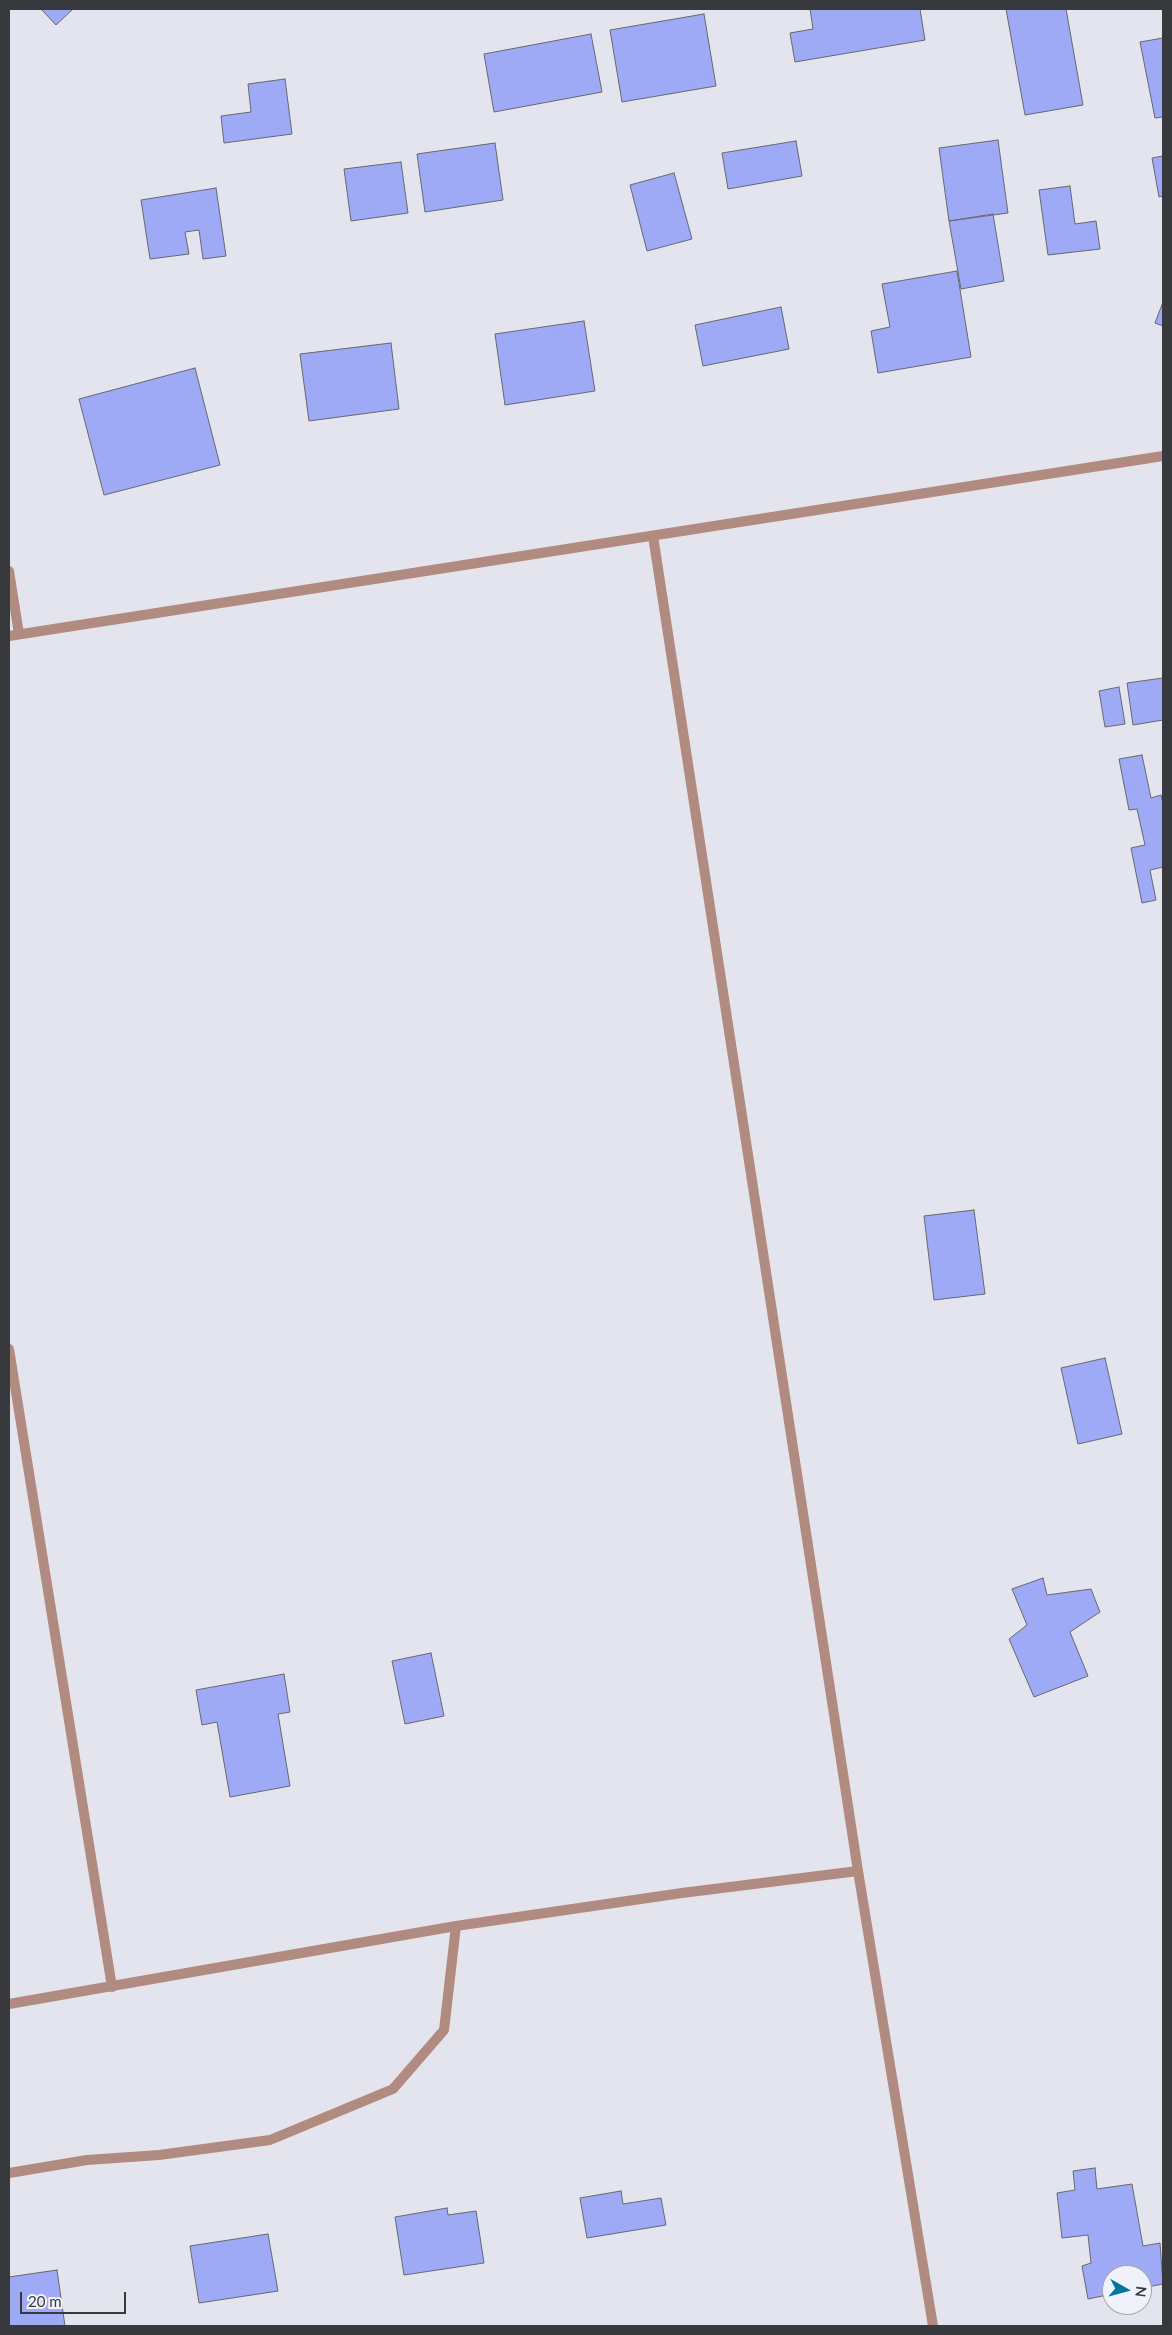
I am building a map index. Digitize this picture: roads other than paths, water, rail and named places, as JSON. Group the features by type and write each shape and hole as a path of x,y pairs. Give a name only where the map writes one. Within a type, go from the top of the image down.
{"street":[{"path":"9,571 14,635 1163,456"},
{"path":"653,536 858,1871 933,2326"},
{"path":"9,1349 112,1987"},
{"path":"9,2004 456,1926 682,1893 858,1871"},
{"path":"9,2173 87,2160 158,2155 270,2140 393,2090 444,2030 456,1926"}]}
